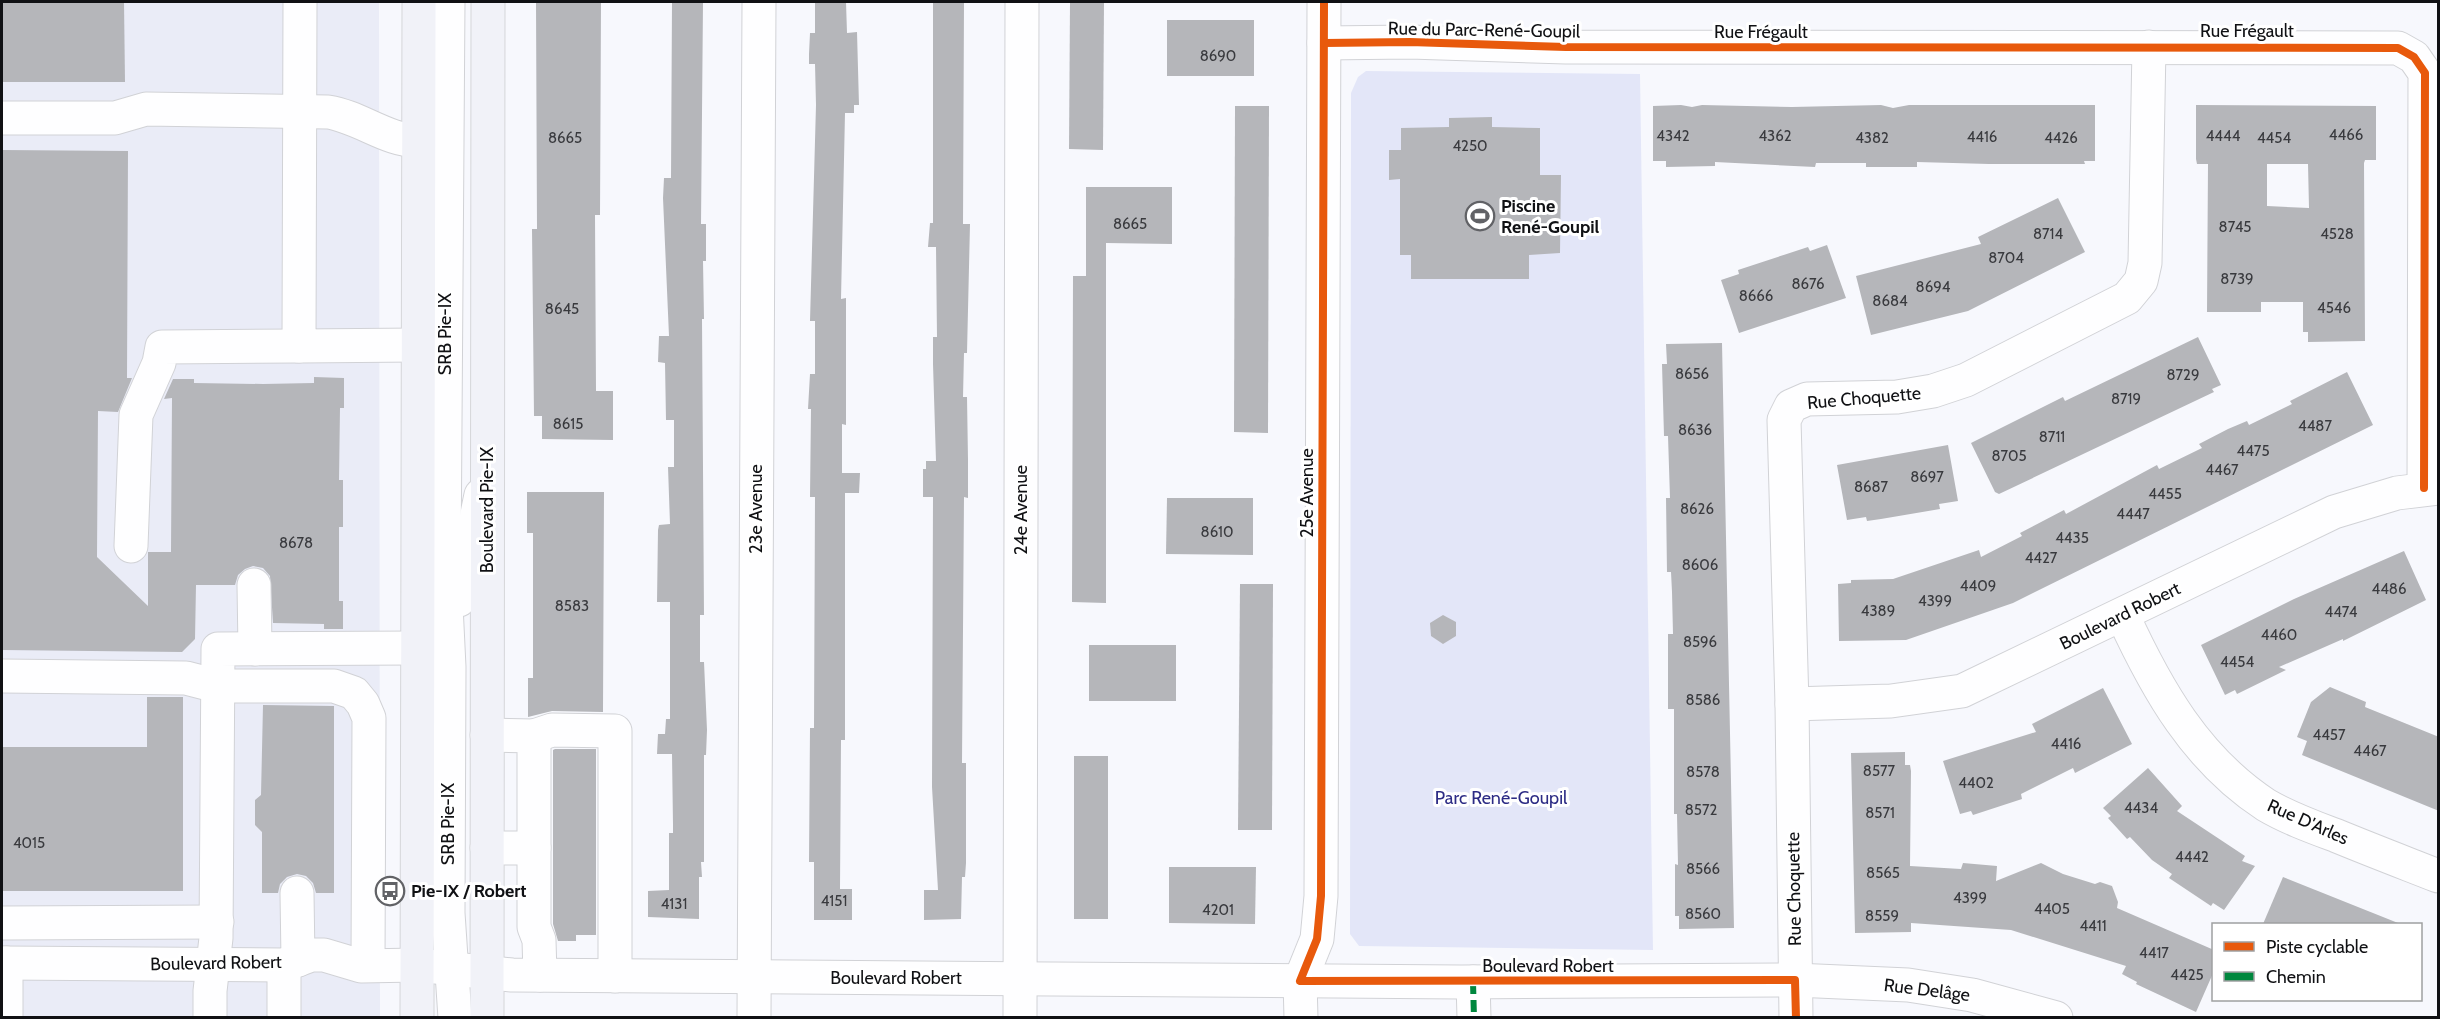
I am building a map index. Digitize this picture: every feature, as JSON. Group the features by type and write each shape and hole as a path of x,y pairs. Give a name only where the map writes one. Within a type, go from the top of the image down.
{"main road":[{"path":"417,1017 419,2"},
{"name":"Boulevard Pie-IX","path":"487,1017 488,2"}],"street":[{"path":"299,346 300,2"},
{"name":"SRB Pie-IX","path":"448,2 444,564 449,667 448,913 455,1017"},
{"name":"23e Avenue","path":"754,1017 759,2"},
{"name":"24e Avenue","path":"1020,1017 1022,2"},
{"name":"25e Avenue","path":"1300,1017 1300,981 1317,939 1321,896 1324,2"},
{"name":"Rue du Parc-René-Goupil","path":"1324,43 1645,47"},
{"name":"Rue Frégault","path":"1645,47 2398,48 2414,57 2425,73 2432,488"},
{"name":"Rue Choquette","path":"1796,1017 1792,704 1784,420 1791,406 1807,399 1897,397 1933,391 1966,380 2127,298 2141,281 2145,262 2149,47"},
{"path":"2,118 116,118 146,109 338,114 401,139 419,141"},
{"path":"131,546 136,415 159,363 162,347 418,345"},
{"name":"SRB Pie-IX","path":"449,667 463,578 488,466"},
{"name":"Boulevard Robert","path":"1792,704 1891,701 1962,691 2123,616 2334,512 2365,501 2432,488"},
{"path":"255,585 255,649"},
{"name":"Rue D'Arles","path":"2123,616 2141,655 2179,721 2217,767 2268,806 2297,820 2439,876"},
{"path":"210,1017 217,922 218,649 417,648"},
{"path":"2,676 186,678 217,686 341,687 354,693 363,704 369,718 368,965"},
{"path":"487,735 534,736 552,730 615,731 615,976"},
{"path":"534,736 534,927 539,940 540,975"},
{"path":"487,848 534,848"},
{"path":"284,1017 297,893"},
{"path":"2,923 217,922"},
{"name":"Boulevard Robert","path":"4,963 291,963 311,955 324,955 368,965 417,965 486,974 540,975 1473,982 1795,980"},
{"path":"4,963 6,1017"},
{"name":"Rue Delâge","path":"1795,980 1908,985 1972,995 2056,1017"},
{"path":"1473,982 1474,1017"}],"shaded area":[{"path":"2,2 379,2 380,1017 2,1018"}],"green space":[{"name":"Parc René-Goupil","path":"1366,71 1640,74 1653,950 1359,946 1350,934 1351,93 1358,77"}],"building":[{"path":"2,2 124,2 125,82 2,82"},
{"path":"536,2 601,2 600,215 595,215 596,391 613,391 613,440 542,439 542,416 534,416 532,229 537,229"},
{"path":"672,2 703,2 701,224 706,224 706,261 703,261 704,319 702,319 704,615 700,615 700,662 704,662 707,730 706,755 704,755 704,862 701,862 702,877 699,877 699,919 648,917 648,891 669,890 669,833 673,833 672,754 657,754 658,734 665,734 666,719 670,719 670,602 657,602 658,530 659,525 670,524 668,467 674,467 674,420 666,420 665,363 658,362 659,336 669,336 663,198 664,178 671,178"},
{"path":"815,2 846,2 847,33 857,32 859,105 854,105 854,113 845,113 841,299 846,298 846,425 842,424 842,473 860,473 859,493 845,493 845,740 841,740 840,889 852,889 852,920 814,920 814,862 809,862 810,728 814,728 815,497 810,497 811,409 808,409 810,374 815,374 815,321 810,321 816,105 815,64 809,64 809,54 810,33 815,33"},
{"path":"933,2 964,2 963,224 970,224 967,353 964,353 963,397 967,397 968,460 968,498 964,497 962,763 966,763 966,863 965,877 962,877 961,919 924,920 924,890 938,890 932,787 933,497 923,497 923,469 926,469 926,461 936,461 933,337 937,337 936,247 928,247 930,223 933,223"},
{"path":"1070,2 1104,2 1103,150 1069,149"},
{"path":"1167,20 1254,20 1254,76 1167,76"},
{"path":"1702,105 1792,107 1881,105 1893,108 1909,105 2095,105 2095,161 2084,161 2085,164 1917,162 1917,167 1866,167 1866,163 1816,163 1815,167 1715,162 1715,166 1666,167 1666,161 1653,161 1653,106 1692,107"},
{"path":"2196,105 2376,106 2376,160 2365,160 2364,163 2365,341 2308,342 2308,332 2303,332 2303,302 2261,302 2261,312 2207,312 2208,164 2197,164","holes":["2267,164 2308,164 2309,208 2267,206"]},
{"path":"1235,106 1269,106 1268,433 1234,432"},
{"name":"Piscine René-Goupil","path":"1492,117 1492,127 1540,128 1540,175 1561,175 1560,253 1529,255 1529,279 1411,279 1411,255 1400,255 1400,179 1389,180 1389,150 1401,150 1401,128 1449,127 1449,118"},
{"path":"2,150 128,151 127,378 132,378 118,412 98,411 97,557 148,606 148,552 171,552 172,398 164,399 173,379 194,379 194,383 263,384 314,383 314,377 344,378 344,408 340,408 339,480 343,480 343,527 339,527 339,601 343,601 343,629 324,629 324,624 273,623 270,576 263,568 253,566 238,575 235,585 196,585 195,639 182,652 2,650"},
{"path":"1086,187 1172,187 1172,244 1106,243 1106,603 1072,602 1073,276 1086,276"},
{"path":"2058,198 2085,252 1968,311 1871,335 1856,276 1981,244 1978,237"},
{"path":"1827,245 1846,298 1739,333 1721,280 1739,274 1738,270 1808,247 1810,251"},
{"path":"2198,337 2221,385 2212,389 2214,392 1999,494 1995,492 1971,443 2063,397 2065,401"},
{"path":"1722,343 1734,928 1679,929 1679,916 1675,916 1675,864 1678,865 1677,814 1674,814 1674,709 1668,709 1668,634 1673,634 1671,572 1667,572 1666,498 1670,498 1668,436 1664,436 1662,364 1667,364 1666,344"},
{"path":"2347,372 2373,425 2013,603 1906,640 1839,641 1838,584 1851,583 1851,580 1893,579 1979,550 1981,557 2022,536 2020,533 2064,510 2066,514 2157,465 2159,469 2202,448 2199,444 2228,429 2247,421 2249,425 2292,404 2290,401"},
{"path":"1948,445 1958,501 1939,504 1940,509 1867,521 1866,517 1847,520 1837,465"},
{"path":"527,492 604,492 603,712 552,711 528,717 528,678 533,678 533,533 527,533"},
{"path":"1167,498 1253,498 1253,555 1166,554"},
{"path":"2404,551 2426,600 2343,641 2343,639 2279,667 2286,670 2237,694 2235,690 2225,695 2201,645 2294,599"},
{"path":"1240,584 1273,584 1272,830 1238,830"},
{"path":"1443,615 1456,622 1456,636 1443,644 1431,636 1430,623"},
{"path":"1089,645 1176,645 1176,701 1089,701"},
{"path":"2330,687 2366,702 2365,707 2439,737 2439,811 2302,755 2307,741 2297,737 2311,702"},
{"path":"2103,688 2132,744 2075,773 2073,768 2021,794 2022,799 1973,815 1971,811 1960,814 1943,761 2036,732 2032,724"},
{"path":"147,697 183,697 183,891 2,891 2,747 147,747"},
{"path":"263,705 334,706 334,893 316,893 313,883 306,876 297,874 287,877 280,884 278,893 262,893 262,832 255,825 255,800 261,795"},
{"path":"596,749 596,935 576,935 576,941 558,941 553,924 553,750"},
{"path":"1905,752 1905,765 1910,765 1911,771 1910,866 1961,869 1963,863 1997,866 1996,881 2041,863 2063,874 2095,884 2100,882 2112,886 2118,902 2117,908 2212,949 2212,976 2196,1012 2136,984 2137,982 2122,974 2126,966 2011,930 1911,923 1911,932 1855,933 1851,753"},
{"path":"1074,756 1108,756 1108,919 1074,919"},
{"path":"2148,768 2182,806 2177,811 2245,856 2242,861 2255,866 2224,910 2213,903 2211,906 2169,878 2172,874 2152,860 2130,837 2127,839 2108,818 2111,816 2103,808"},
{"path":"1169,867 1256,867 1255,924 1169,923"},
{"path":"2283,877 2398,923 2263,923"}],"marked path":[{"path":"1473,982 1474,1018"}],"cycle path":[{"path":"1324,2 1321,896 1317,939 1300,981 1795,980 1796,1018"},
{"path":"1324,43 1410,42 1566,47 2398,48 2414,57 2425,73 2424,488"}],"place":[{"name":"Piscine René-Goupil","path":"1480,216"},
{"name":"Pie-IX / Robert","path":"390,891"}]}
